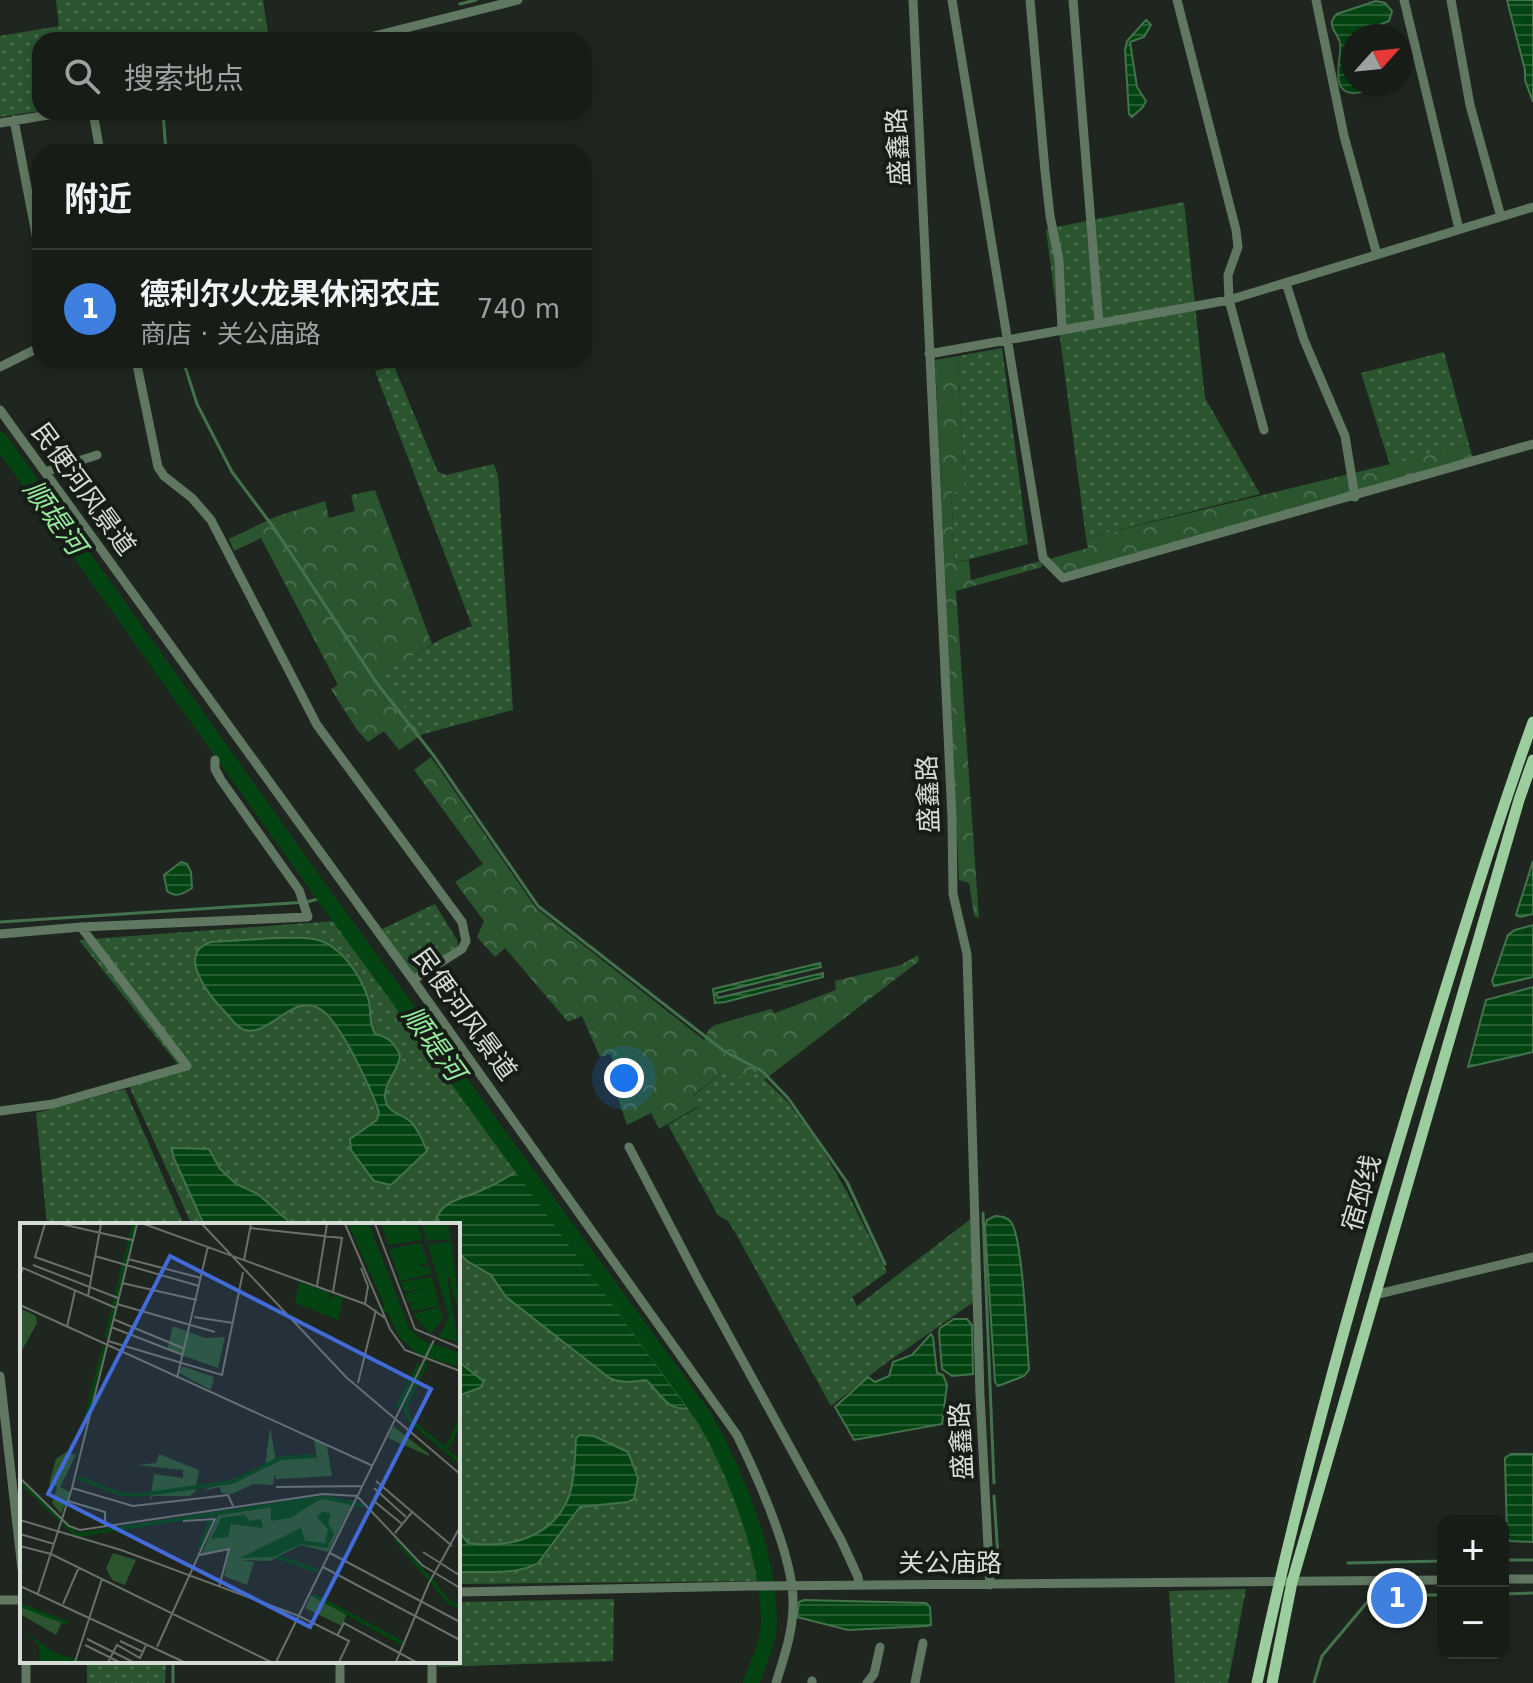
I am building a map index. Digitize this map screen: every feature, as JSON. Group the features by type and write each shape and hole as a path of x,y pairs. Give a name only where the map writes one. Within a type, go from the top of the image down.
{"main road":[{"name":"宿邳线","path":"1257,1683 1279,1581 1375,1217 1498,820 1533,722"},
{"name":"宿邳线","path":"1272,1683 1292,1582 1533,760"}],"street":[{"path":"390,32 518,0"},
{"name":"盛鑫路","path":"913,0 953,894 967,954 980,1379 990,1585"},
{"path":"952,0 1043,558 1063,578 1533,444"},
{"path":"1030,0 1045,171 1059,260 1062,330"},
{"path":"1073,0 1099,323"},
{"path":"1177,0 1236,230 1238,247 1228,275 1229,300 1264,430"},
{"path":"1316,0 1344,136 1377,255"},
{"path":"1404,0 1459,229"},
{"path":"1451,0 1470,105 1501,217"},
{"path":"0,123 32,117"},
{"path":"14,120 32,213"},
{"path":"94,120 99,144"},
{"path":"929,354 1229,300 1533,207"},
{"path":"1286,283 1304,340 1345,436 1355,497"},
{"path":"0,367 32,351"},
{"path":"138,368 158,467 211,520 317,725 462,922 466,941 462,949 413,980"},
{"name":"民便河风景道","path":"0,410 731,1425 764,1497 789,1586 791,1637 776,1683"},
{"path":"45,472 97,455"},
{"path":"0,934 81,927 308,917 304,902 221,780 215,769 215,760"},
{"path":"0,1111 53,1104 187,1066 81,927"},
{"path":"629,1147 841,1540 859,1585"},
{"path":"1374,1295 1533,1257"},
{"path":"0,1376 20,1551"},
{"path":"1509,1579 1533,1579"},
{"name":"关公庙路","path":"460,1592 752,1586 1437,1580"},
{"path":"915,1683 923,1643"},
{"path":"867,1683 874,1674 880,1647"}],"green space":[{"path":"56,0 263,0 268,32 32,32 32,112 0,117 0,36 59,26"},
{"path":"1184,202 1205,398 1260,494 1086,538 1046,229"},
{"path":"1002,348 1028,544 955,563 951,493 964,490 958,356"},
{"path":"1444,352 1469,445 1390,465 1361,373"},
{"path":"958,356 964,490 951,493 955,563 969,560 971,580 1041,561 1042,567 956,591 979,919 974,915 969,883 959,880 935,360"},
{"path":"395,368 438,472 446,475 494,464 498,476 513,710 423,734 381,675 443,638 472,626 375,371"},
{"path":"1469,445 1473,458 1066,573 1049,559 1088,548 1086,538"},
{"path":"375,490 432,644 382,675 423,734 399,750 384,731 368,742 357,730 331,689 338,685 261,538 234,551 229,539 275,517 325,501 329,518 355,511 351,495"},
{"path":"431,757 536,908 704,1040 709,1029 715,1025 771,1009 775,1013 836,990 835,981 901,965 918,955 919,961 764,1080 756,1072 739,1077 727,1069 693,1095 699,1106 659,1129 651,1113 627,1125 605,1073 616,1067 610,1054 600,1057 582,1016 568,1022 505,948 495,957 477,937 484,921 455,882 483,864 414,770"},
{"path":"435,904 457,940 458,947 413,977 380,930"},
{"path":"335,921 709,1438 746,1526 757,1581 460,1584 460,1223 191,1223 129,1086 183,1071 79,940"},
{"path":"727,1069 756,1072 787,1101 821,1147 848,1194 887,1272 852,1297 857,1306 972,1218 975,1301 831,1406 736,1234 728,1221 718,1215 668,1125 699,1107 693,1096"},
{"path":"125,1089 183,1223 47,1223 36,1113"},
{"path":"1246,1589 1228,1683 1175,1683 1169,1591"},
{"path":"614,1599 613,1661 438,1667 438,1663 460,1663 460,1602"},
{"path":"87,1663 166,1663 165,1683 87,1683"}],"shaded area":[{"path":"1507,0 1533,2 1533,102 1525,80"},
{"path":"1376,1 1385,3 1392,11 1389,21 1382,24 1341,24 1341,86 1338,75 1340,43 1332,21 1337,14"},
{"path":"1146,20 1151,25 1144,37 1130,42 1137,87 1146,101 1132,117 1129,114 1125,50 1127,41"},
{"path":"1533,861 1533,914 1520,917 1516,915"},
{"path":"181,862 187,864 191,872 192,888 176,895 167,891 164,875"},
{"path":"1533,925 1533,977 1494,986 1492,981 1508,935"},
{"path":"314,939 332,947 348,961 364,989 375,1034 390,1041 400,1055 387,1085 386,1103 391,1110 414,1125 427,1151 391,1185 374,1181 351,1150 350,1139 377,1120 379,1112 355,1058 331,1019 313,1006 303,1006 264,1027 245,1030 237,1026 220,1007 199,976 196,956 200,948 211,942"},
{"path":"820,963 821,967 716,993 718,998 823,973 823,977 715,1003 713,989"},
{"path":"1533,987 1533,1052 1468,1067 1486,1000"},
{"path":"172,1148 209,1149 220,1169 236,1184 258,1194 291,1223 203,1223"},
{"path":"517,1171 688,1408 669,1404 646,1380 622,1382 608,1377 506,1297 491,1275 460,1254 460,1223 440,1223 437,1217 445,1206"},
{"path":"995,1216 1011,1222 1019,1248 1029,1370 1024,1376 998,1386 995,1382 985,1227 987,1220"},
{"path":"954,1319 967,1319 972,1325 973,1374 952,1376 942,1369 940,1328"},
{"path":"931,1334 937,1373 943,1375 947,1385 942,1424 854,1440 835,1407 868,1377 875,1382 889,1376 893,1362 912,1355"},
{"path":"460,1363 483,1381 482,1387 460,1395"},
{"path":"580,1435 594,1436 628,1452 638,1478 634,1499 580,1507 538,1563 529,1567 509,1571 460,1572 460,1533 468,1543 498,1544 528,1538 552,1522 569,1496 574,1475 576,1438"},
{"path":"1511,1454 1533,1454 1533,1542 1509,1540 1505,1458"},
{"path":"799,1602 926,1603 930,1607 931,1625 848,1630 797,1617"}],"waterway":[{"path":"460,4 476,0"},
{"path":"164,120 165,144"},
{"path":"186,368 197,404 232,472 274,528 376,682 434,756 538,906 724,1051 762,1071 788,1098 847,1182 885,1264"},
{"name":"顺堤河","path":"0,440 325,897 704,1417 728,1464 749,1517 768,1598 769,1623 765,1646 751,1683"},
{"path":"0,922 307,902 325,897"},
{"path":"983,1213 994,1483"},
{"path":"994,1496 999,1572"},
{"path":"1509,1560 1533,1560"},
{"path":"1348,1563 1437,1561"},
{"path":"1509,1594 1533,1593"},
{"path":"1314,1683 1322,1656 1369,1600 1379,1595 1437,1595"},
{"path":"173,1663 173,1683"}],"place":[{"name":"德利尔火龙果休闲农庄","path":"1397,1598"}]}
